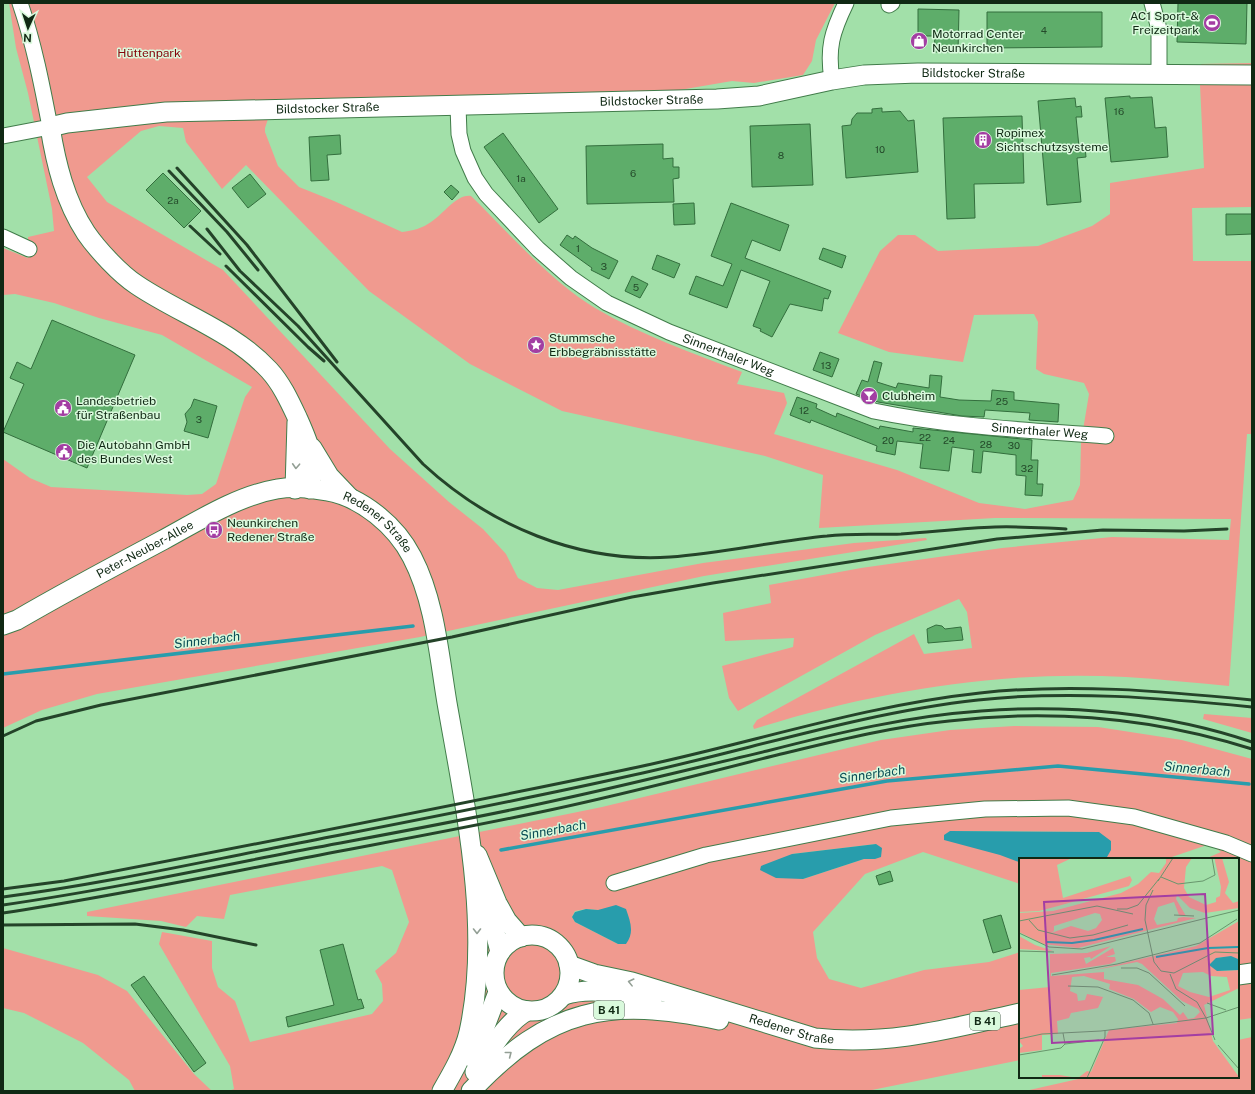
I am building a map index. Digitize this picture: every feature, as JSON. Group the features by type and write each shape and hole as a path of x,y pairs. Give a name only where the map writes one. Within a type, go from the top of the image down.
{"main road":[{"name":"Bildstocker Straße","path":"50,127 67,123 166,112 717,99 759,96 832,80 864,75 1252,75"},
{"path":"50,127 58,169 70,203 86,233 111,262 136,284 219,331 251,354 269,371 287,394 310,444 329,476 353,500"},
{"path":"297,416 302,489"},
{"path":"302,489 313,457 310,444"},
{"name":"Peter-Neuber-Allee","path":"3,625 17,620 198,521 244,499 277,489 302,489"},
{"name":"Redener Straße","path":"302,489 334,492 353,500 377,514 398,534 412,556 423,583 433,622 471,836"},
{"name":"Peter-Neuber-Allee","path":"3,616 52,600"},
{"path":"471,836 478,859 497,903 507,921 521,936"},
{"path":"442,1091 458,1063 469,1033 477,973 477,914 471,836"},
{"path":"478,859 481,877 500,952"},
{"path":"521,936 538,936 548,939 558,945 566,956 569,965 570,977 564,995 551,1007 540,1011 527,1011 514,1007 504,1000 498,992 494,982 493,970 500,952 509,942 521,936"},
{"name":"Redener Straße","path":"569,965 594,974 632,982 815,1038 843,1041 882,1040 908,1037 1019,1012"},
{"path":"1239,975 1252,973"},
{"path":"564,995 589,991 627,995 695,1010 772,1031"},
{"path":"451,1091 474,1052 498,992"},
{"name":"B 41","path":"471,1091 495,1065 531,1038 555,1025 582,1015 615,1009 639,1008 679,1012 815,1038"},
{"path":"462,1091 509,1026 519,1015 527,1011"}],"street":[{"path":"3,136 50,127 40,77 20,3"},
{"path":"832,80 829,47 835,26 846,3"},
{"path":"1152,3 1159,29 1159,75"},
{"name":"Sinnerthaler Weg","path":"458,106 459,134 463,151 475,178 486,194 538,249 571,278 607,303 676,334 874,411 909,418 992,427 1106,436"},
{"path":"3,238 28,249"},
{"path":"614,883 706,855 883,819 985,808 1068,808 1134,817 1226,843 1252,854"}],"green space":[{"name":"Hüttenpark","path":"9,3 835,3 816,40 812,61 803,75 754,83 732,81 668,92 274,101 265,132 278,166 299,187 402,232 424,226 436,219 460,198 471,196 545,270 561,284 595,308 630,327 686,351 742,372 737,384 784,393 787,403 774,434 897,470 979,503 1025,509 1073,500 1080,485 1081,442 1089,394 1084,383 1044,374 1036,369 1038,322 1034,314 974,315 963,362 889,352 838,333 880,251 898,235 915,235 938,251 1038,246 1092,226 1110,214 1110,183 1204,168 1200,85 1201,64 1252,63 1252,207 1192,208 1193,261 1252,261 1252,434 1247,434 1229,686 1126,677 1032,677 985,680 891,694 845,704 754,729 753,726 757,720 914,634 924,654 972,648 967,612 959,599 875,635 738,711 729,698 722,666 793,647 794,638 725,641 723,613 771,603 769,585 861,568 1002,548 1112,537 1229,540 1231,519 995,518 819,528 823,475 765,456 562,411 470,364 369,291 246,165 222,189 186,142 183,128 159,126 141,131 87,177 107,202 223,270 390,449 449,502 483,529 506,554 518,578 537,588 558,590 703,563 854,543 926,538 927,540 704,576 420,637 97,694 42,710 3,728 3,459 30,478 51,487 187,495 202,494 216,484 245,397 252,387 162,335 99,318 54,303 15,294 3,295 3,248 28,258 28,237 54,231 52,209 28,93 16,48"},
{"path":"1204,714 1252,718 1252,733 1203,719"},
{"path":"1014,726 1098,727 1182,740 1252,759 1252,1018 1239,1020 1239,858 1207,858 1221,852 1210,844 1169,858 1099,858 1106,857 1099,832 950,831 1019,862 1019,884 923,852 865,874 813,932 817,958 829,979 861,988 924,970 989,962 1019,952 1019,1060 867,1091 229,1091 234,1089 230,1066 159,944 162,932 212,941 212,968 218,987 235,1001 250,1042 372,1014 383,1001 382,984 375,971 396,953 409,922 392,870 382,866 230,895 224,919 197,916 186,927 161,921 87,916 87,912 602,807 881,740 950,730","holes":["876,844 875,859 864,859 803,879 792,854","586,909 598,910 626,944 618,944 575,922 572,917 575,911"]},
{"path":"3,948 98,975 127,991 194,1074 212,1091 135,1091 129,1080 83,1043 24,1013 3,1008"},
{"path":"1252,1037 1252,1091 1025,1091 1083,1078 1239,1078 1239,1040"}],"water":[{"path":"950,831 1099,832 1111,841 1111,850 1107,857 1100,858 1019,858 1019,862 1000,855 944,840 944,835"},
{"path":"876,844 882,848 881,857 875,859 864,859 803,879 776,878 760,870 761,866 792,854"},
{"path":"616,905 626,909 630,922 631,931 629,940 626,944 618,944 575,922 572,917 575,912 586,909 598,910"}],"building":[{"name":"AC1 Sport- & Freizeitpark","path":"1178,3 1247,3 1246,44 1177,42"},
{"path":"918,9 959,10 958,52 934,52 935,36 918,36"},
{"path":"987,12 1102,12 1102,47 987,48"},
{"path":"1130,96 1130,98 1152,97 1155,128 1166,127 1168,157 1111,162 1105,98"},
{"path":"1075,98 1076,107 1081,106 1082,117 1076,117 1079,147 1085,147 1086,157 1077,158 1081,202 1047,205 1038,101"},
{"path":"882,108 882,112 900,111 908,121 914,120 918,172 846,178 842,126 851,125 852,119 857,113 872,113 872,109"},
{"name":"Ropimex Sichtschutzsysteme","path":"1022,116 1024,183 974,184 975,218 947,219 943,118"},
{"path":"810,124 813,185 752,187 750,126"},
{"path":"503,133 558,209 539,223 484,147"},
{"path":"340,135 341,154 327,155 329,180 311,181 309,137"},
{"path":"663,144 663,159 673,158 673,167 679,167 679,178 673,179 674,202 587,204 586,146"},
{"path":"163,173 201,211 184,228 146,190"},
{"path":"250,174 266,194 248,208 232,188"},
{"path":"451,185 459,192 452,200 444,192"},
{"path":"694,203 695,224 674,225 673,204"},
{"path":"731,203 789,225 780,251 752,240 745,258 831,291 828,299 824,298 822,311 790,304 772,337 760,331 761,329 753,326 770,281 741,270 727,308 689,294 696,276 723,286 732,264 711,256"},
{"path":"1226,214 1252,214 1252,234 1226,235"},
{"path":"567,235 573,239 575,236 592,248 618,261 609,279 591,270 592,268 560,245"},
{"path":"823,248 846,256 842,268 819,259"},
{"path":"657,255 680,264 674,278 652,269"},
{"path":"632,276 648,284 640,298 625,291"},
{"name":"Landesbetrieb für Straßenbau","path":"52,320 135,355 87,468 3,432 24,384 10,378 17,362 31,369"},
{"path":"820,352 839,359 832,377 813,370"},
{"path":"874,361 882,363 877,382 896,388 898,383 929,388 930,375 942,376 940,397 959,400 991,401 992,390 1014,392 1014,400 1059,404 1058,422 1029,420 1030,413 985,410 984,417 962,416 878,402 856,394 862,380 868,382"},
{"path":"797,397 817,404 816,408 836,417 837,413 879,429 880,426 913,432 913,428 1032,440 1031,460 1038,460 1037,484 1043,484 1042,496 1025,495 1026,476 1016,475 1016,455 983,451 981,473 972,472 974,450 952,447 949,471 920,468 923,444 897,441 895,455 876,451 877,446 811,420 810,423 790,415"},
{"path":"194,399 217,406 208,438 184,431 187,422 185,414 191,407"},
{"path":"936,625 942,626 945,629 961,627 963,640 928,643 927,629"},
{"path":"890,871 893,881 879,885 876,876"},
{"path":"1001,915 1011,948 993,953 983,920"},
{"path":"343,944 358,1000 361,999 364,1008 288,1027 286,1017 334,1005 320,950"},
{"path":"144,976 206,1063 194,1072 131,985"}],"waterway":[{"name":"Sinnerbach","path":"3,674 413,626"},
{"name":"Sinnerbach","path":"501,850 887,781 1058,766 1249,784"}],"railway":[{"path":"177,168 247,245 337,362"},
{"path":"169,171 227,232 258,270"},
{"path":"190,226 220,254"},
{"path":"207,229 240,271 298,326 423,464 449,486 477,506 506,522 537,536 569,547 602,554 636,557 670,557 710,553 836,535 901,534 1004,527 1066,529"},
{"path":"226,266 324,361"},
{"path":"3,736 36,721 101,705 452,637 632,597 713,583 997,539 1103,530 1184,531 1227,529"},
{"path":"3,889 64,881 484,799 624,770 846,717 935,699 1014,690 1082,688 1150,691 1252,700"},
{"path":"3,897 72,887 498,804 673,766 847,723 934,706 1012,697 1081,695 1149,698 1252,707"},
{"path":"3,905 148,880 427,827 614,787 873,726 954,713 1015,709 1084,710 1118,713 1186,724 1252,742"},
{"path":"3,913 151,888 519,817 634,791 838,740 904,727 949,721 987,717 1025,716 1063,716 1102,719 1140,723 1178,730 1215,738 1252,749"},
{"path":"3,925 135,924 183,930 256,945"}],"place":[{"name":"AC1 Sport- & Freizeitpark","path":"1212,23"},
{"name":"Motorrad Center Neunkirchen","path":"919,41"},
{"name":"Ropimex Sichtschutzsysteme","path":"983,140"},
{"name":"Stummsche Erbbegräbnisstätte","path":"536,345"},
{"name":"Clubheim","path":"869,396"},
{"name":"Landesbetrieb für Straßenbau","path":"63,408"},
{"name":"Die Autobahn GmbH des Bundes West","path":"64,452"},
{"name":"Neunkirchen Redener Straße","path":"214,530"}]}
